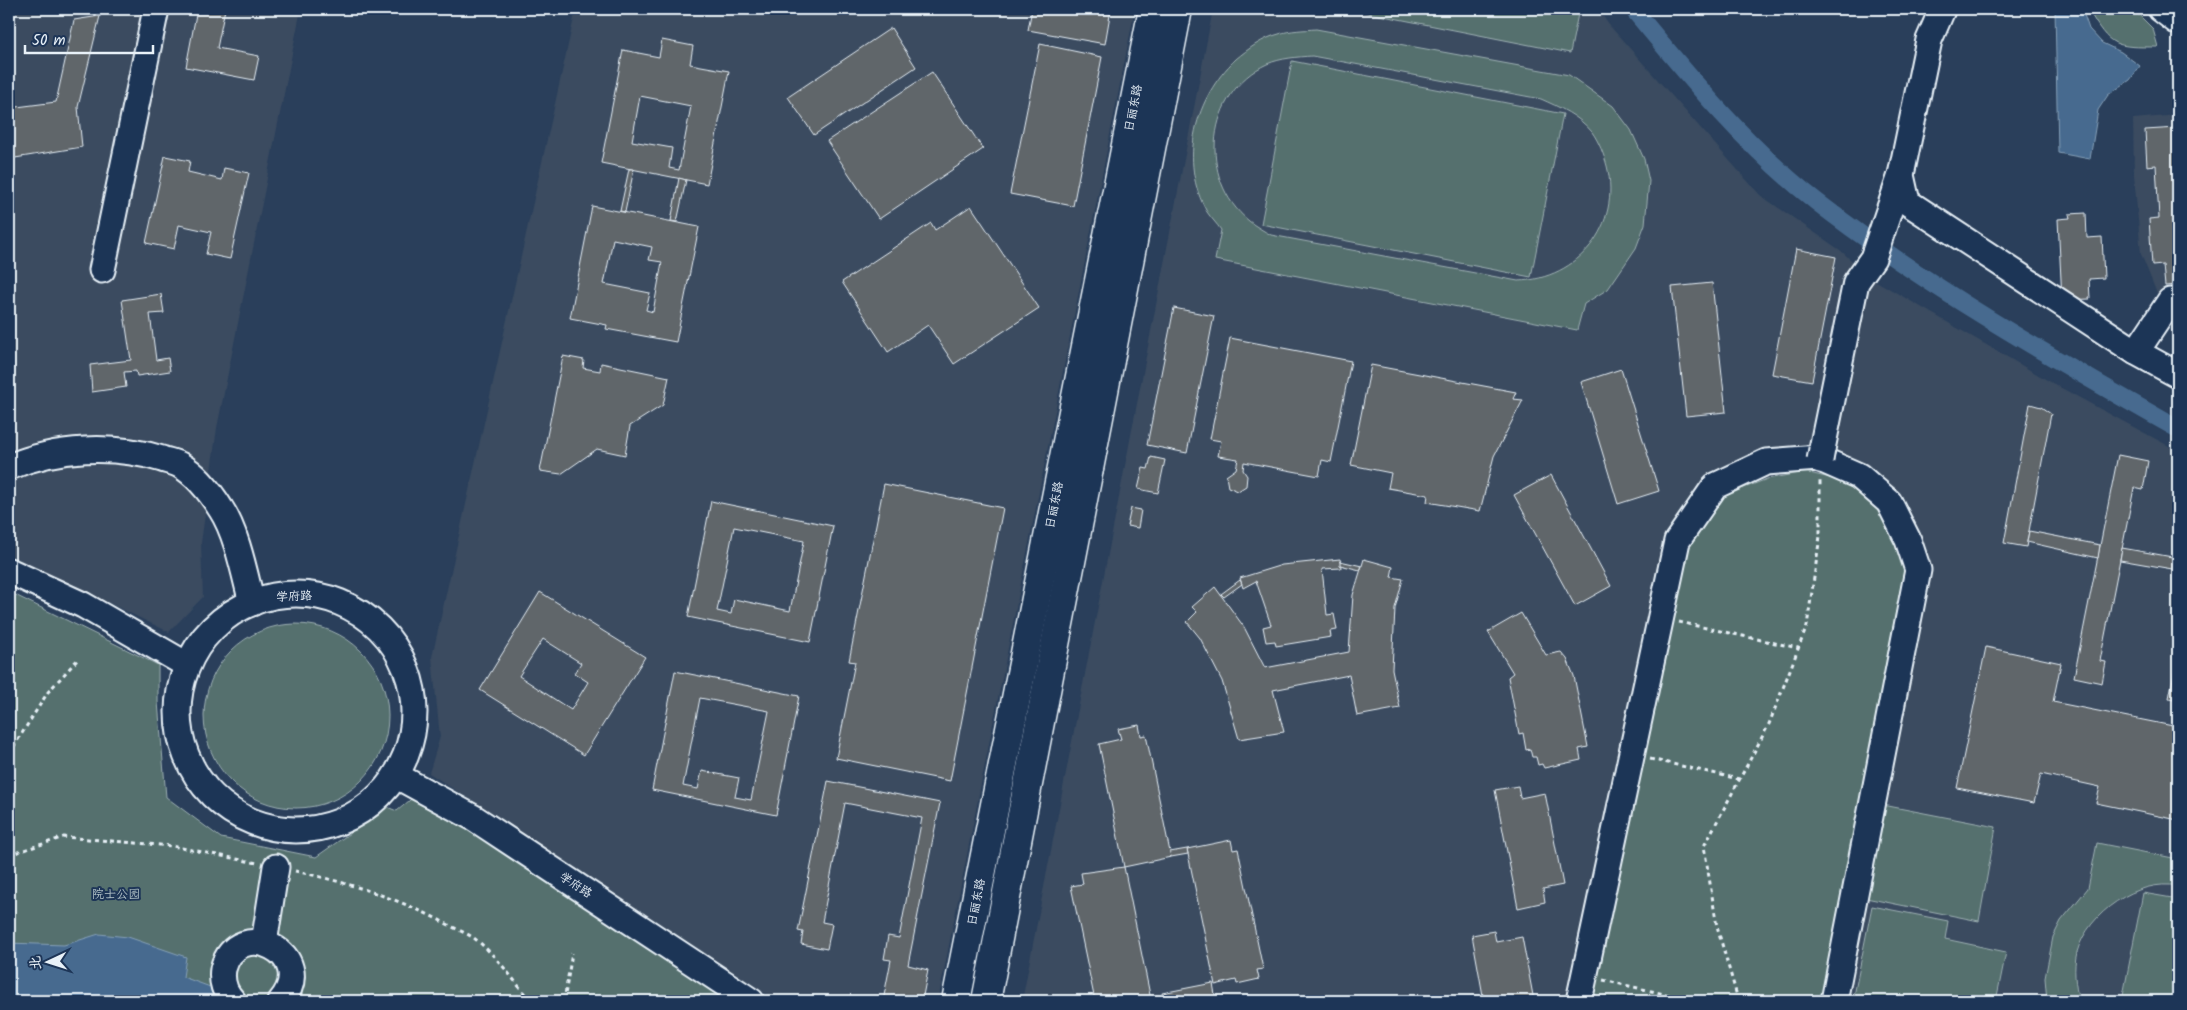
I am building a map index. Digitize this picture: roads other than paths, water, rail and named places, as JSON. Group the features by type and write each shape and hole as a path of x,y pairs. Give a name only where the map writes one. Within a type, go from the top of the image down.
{"main road":[{"name":"日丽东路","path":"956,1001 1153,9"},
{"name":"日丽东路","path":"986,1001 1178,9"}],"street":[{"path":"102,270 156,9"},
{"path":"1821,454 1856,282 1873,258 1901,175 1929,40 1938,9"},
{"path":"2161,9 2178,22"},
{"path":"1901,175 1907,202 2136,352 2178,375"},
{"path":"2136,352 2170,301"},
{"path":"9,468 22,462 58,453 92,450 136,452 179,465 201,482 222,511 240,557 252,603"},
{"path":"1579,1001 1676,541 1715,486 1766,462 1818,458 1859,476 1889,502 1908,540 1918,570 1834,1001"},
{"path":"9,570 83,605 187,665"},
{"name":"学府路","path":"314,594 351,607 382,630 404,663 414,700 411,740 397,776 367,808 327,827 283,831 241,818 206,790 185,752 178,708 187,665 208,632 239,608 252,603 275,595 314,594"},
{"name":"学府路","path":"397,776 474,818 751,1001"},
{"path":"264,943 276,867"},
{"path":"233,1001 224,986 222,974 225,963 232,953 241,946 252,942 274,946 288,963 291,973 290,984 281,1001"}],"waterway":[{"path":"1633,9 1720,111 1767,159 1817,202 1948,294 2178,429"}],"park label":[{"name":"院士公园","path":"116,894"}]}
